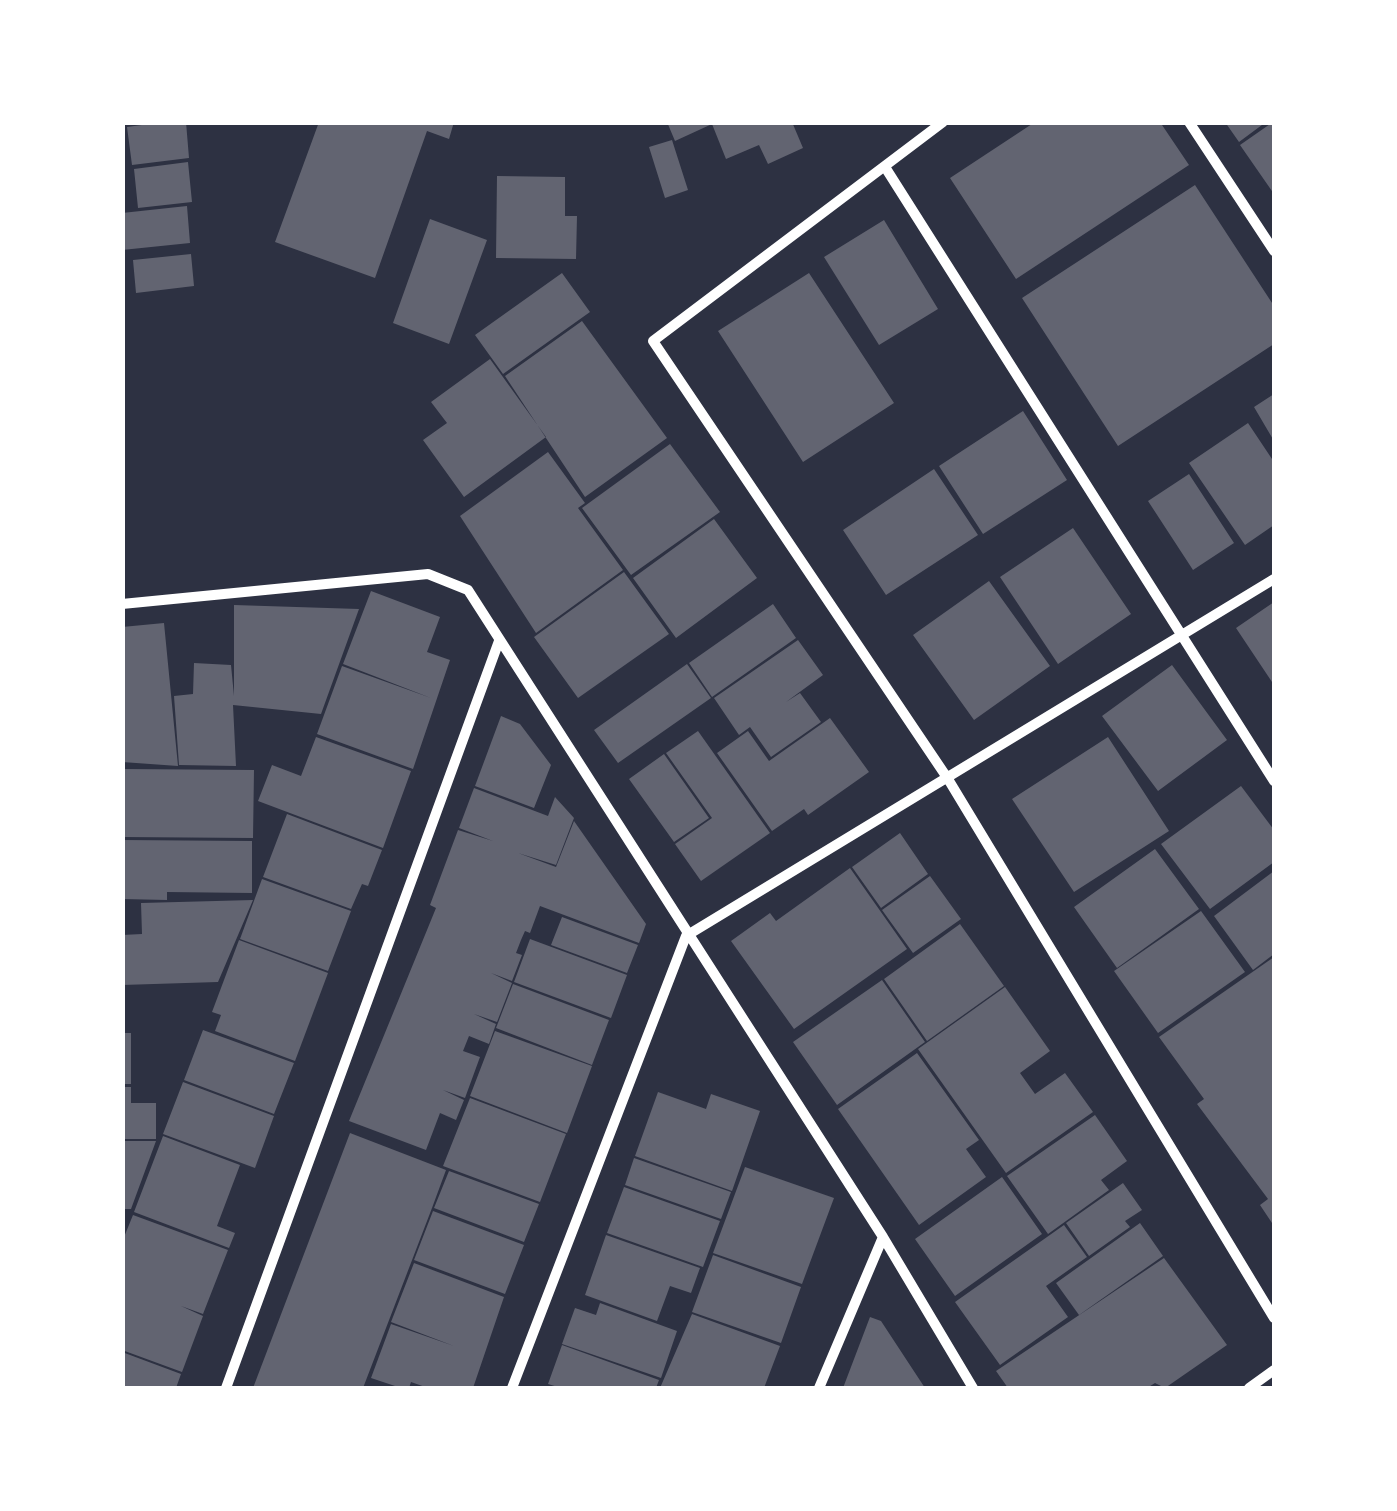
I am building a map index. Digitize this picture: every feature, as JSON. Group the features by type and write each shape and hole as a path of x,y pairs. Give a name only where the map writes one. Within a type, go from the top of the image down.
{"street":[{"path":"943,122 654,341 948,779 1274,1318"},
{"path":"1189,122 1274,251"},
{"path":"885,167 1274,782"},
{"path":"122,604 428,574 468,590 686,936 883,1237 973,1388"},
{"path":"512,1388 686,936 1274,579"},
{"path":"226,1388 499,640"},
{"path":"819,1388 883,1237"},
{"path":"1249,1388 1274,1370"}],"building":[{"path":"186,122 189,158 132,165 127,127"},
{"path":"319,122 454,122 449,139 427,131 375,278 275,242"},
{"path":"667,122 792,122 803,148 768,164 759,145 726,159 712,124 675,141"},
{"path":"1035,122 1160,122 1189,165 1016,279 950,178"},
{"path":"1225,122 1266,122 1239,142"},
{"path":"1274,122 1274,194 1240,145"},
{"path":"672,140 688,190 665,198 649,147"},
{"path":"188,162 192,202 138,208 134,169"},
{"path":"497,176 565,177 565,216 577,216 576,259 496,258"},
{"path":"1195,185 1274,306 1274,344 1118,446 1022,298"},
{"path":"187,206 190,243 122,250 122,213"},
{"path":"430,219 487,240 449,344 393,323"},
{"path":"884,220 938,309 879,345 824,257"},
{"path":"191,254 194,286 136,293 133,260"},
{"path":"562,273 590,312 503,374 475,335"},
{"path":"809,273 894,403 803,462 718,331"},
{"path":"582,321 667,438 585,497 505,376"},
{"path":"490,359 546,437 464,497 423,440 447,423 431,402"},
{"path":"1274,394 1274,441 1254,407"},
{"path":"1023,411 1067,480 983,534 939,466"},
{"path":"1248,423 1274,462 1274,525 1245,545 1189,463"},
{"path":"670,444 720,512 631,575 582,508"},
{"path":"548,452 585,503 578,508 623,570 536,633 460,516"},
{"path":"934,469 978,535 886,595 843,530"},
{"path":"1189,474 1234,543 1193,570 1148,501"},
{"path":"714,519 757,578 676,638 633,578"},
{"path":"1073,528 1131,614 1058,664 1000,577"},
{"path":"624,572 669,634 578,698 534,637"},
{"path":"989,581 1050,666 974,720 913,635"},
{"path":"371,591 440,617 427,652 450,660 413,769 317,734 342,666 431,698 343,664"},
{"path":"1274,602 1274,685 1236,628"},
{"path":"773,604 796,638 712,697 689,663"},
{"path":"234,605 359,609 321,714 233,705 236,766 179,765 174,696 193,694 194,663 231,665 234,696"},
{"path":"164,623 178,766 122,762 122,627"},
{"path":"798,640 823,675 786,702 800,693 821,722 771,757 750,727 739,735 714,698"},
{"path":"687,664 711,698 618,763 594,730"},
{"path":"1172,665 1227,740 1158,791 1102,716"},
{"path":"501,716 520,724 551,765 534,808 475,786"},
{"path":"830,718 869,772 808,815 804,809 772,831 717,753 748,731 769,761"},
{"path":"698,731 770,833 701,881 675,844 712,818 666,753"},
{"path":"316,737 411,771 383,848 258,801 272,765 301,776"},
{"path":"1108,737 1169,831 1074,892 1012,799"},
{"path":"664,754 709,818 674,842 629,779"},
{"path":"122,769 254,770 253,838 122,837"},
{"path":"1241,786 1274,830 1274,862 1210,909 1161,844"},
{"path":"474,788 548,816 555,797 574,818 556,865 518,853 556,867 574,821 646,924 639,943 540,906 530,933 525,931 516,953 522,955 512,981 491,973 512,983 497,1022 474,1014 496,1024 489,1044 469,1036 463,1051 480,1057 465,1098 443,1090 464,1100 456,1120 440,1113 426,1150 349,1121 436,908 430,905 458,830 493,841 459,828"},
{"path":"287,814 382,850 368,886 362,884 351,909 263,877"},
{"path":"900,833 928,874 881,908 852,867"},
{"path":"122,840 252,841 252,893 167,892 167,900 122,899"},
{"path":"1155,849 1199,909 1117,968 1074,907"},
{"path":"850,868 907,949 794,1029 731,941 770,913 776,921"},
{"path":"1274,871 1274,954 1253,970 1214,916"},
{"path":"930,876 961,919 913,953 882,910"},
{"path":"262,879 351,911 328,971 240,939"},
{"path":"253,900 218,982 122,985 122,935 142,934 141,903"},
{"path":"1201,911 1245,972 1158,1033 1114,971"},
{"path":"562,917 638,945 627,973 551,945"},
{"path":"960,924 1004,986 927,1041 884,979"},
{"path":"530,939 627,975 611,1018 514,982"},
{"path":"239,940 328,973 295,1061 215,1031 221,1015 212,1012"},
{"path":"1274,957 1274,1226 1260,1205 1268,1199 1197,1104 1204,1099 1159,1037"},
{"path":"882,980 925,1042 837,1105 793,1042"},
{"path":"513,984 609,1020 592,1065 496,1028"},
{"path":"1005,987 1050,1051 1020,1073 1035,1094 1065,1073 1093,1112 1006,1173 918,1049"},
{"path":"203,1030 294,1063 274,1114 184,1080"},
{"path":"495,1031 592,1066 567,1133 470,1096"},
{"path":"122,1033 131,1033 131,1084 122,1084"},
{"path":"917,1053 979,1140 966,1149 986,1177 919,1225 838,1109"},
{"path":"183,1082 274,1116 255,1168 163,1134"},
{"path":"122,1087 131,1087 131,1103 156,1103 156,1139 122,1139"},
{"path":"658,1092 706,1109 711,1094 760,1111 732,1191 635,1156"},
{"path":"470,1098 566,1134 540,1202 443,1166"},
{"path":"1095,1115 1127,1161 1101,1180 1109,1190 1048,1234 1007,1176"},
{"path":"350,1133 446,1170 432,1208 363,1388 253,1388"},
{"path":"163,1136 240,1165 217,1226 235,1233 229,1248 134,1212"},
{"path":"122,1141 156,1141 131,1209 122,1209"},
{"path":"634,1158 731,1192 721,1219 625,1185"},
{"path":"745,1167 834,1198 802,1284 713,1253"},
{"path":"449,1171 539,1204 524,1242 434,1208"},
{"path":"1002,1177 1042,1234 955,1296 915,1239"},
{"path":"1123,1183 1142,1210 1125,1221 1130,1227 1089,1256 1066,1223"},
{"path":"624,1187 720,1221 703,1267 607,1233"},
{"path":"433,1211 524,1245 505,1294 414,1260"},
{"path":"133,1215 228,1250 203,1314 181,1306 203,1316 182,1372 122,1350 122,1242"},
{"path":"1140,1223 1163,1256 1079,1315 1056,1283"},
{"path":"1064,1225 1087,1257 1046,1286 1068,1317 1000,1365 955,1302"},
{"path":"606,1235 700,1268 691,1293 670,1286 657,1321 585,1295"},
{"path":"713,1255 801,1287 781,1343 692,1312"},
{"path":"1164,1258 1227,1345 1165,1388 1155,1383 1147,1388 1008,1388 996,1371"},
{"path":"414,1263 504,1297 473,1388 428,1388 411,1382 409,1388 401,1388 371,1378 391,1324 454,1346 391,1322"},
{"path":"600,1303 677,1331 661,1378 562,1344 575,1308 596,1315"},
{"path":"692,1314 780,1346 764,1388 660,1388"},
{"path":"870,1317 881,1321 925,1388 843,1388"},
{"path":"562,1345 659,1380 656,1388 561,1388 548,1384"},
{"path":"122,1352 181,1374 176,1388 122,1388"}]}
